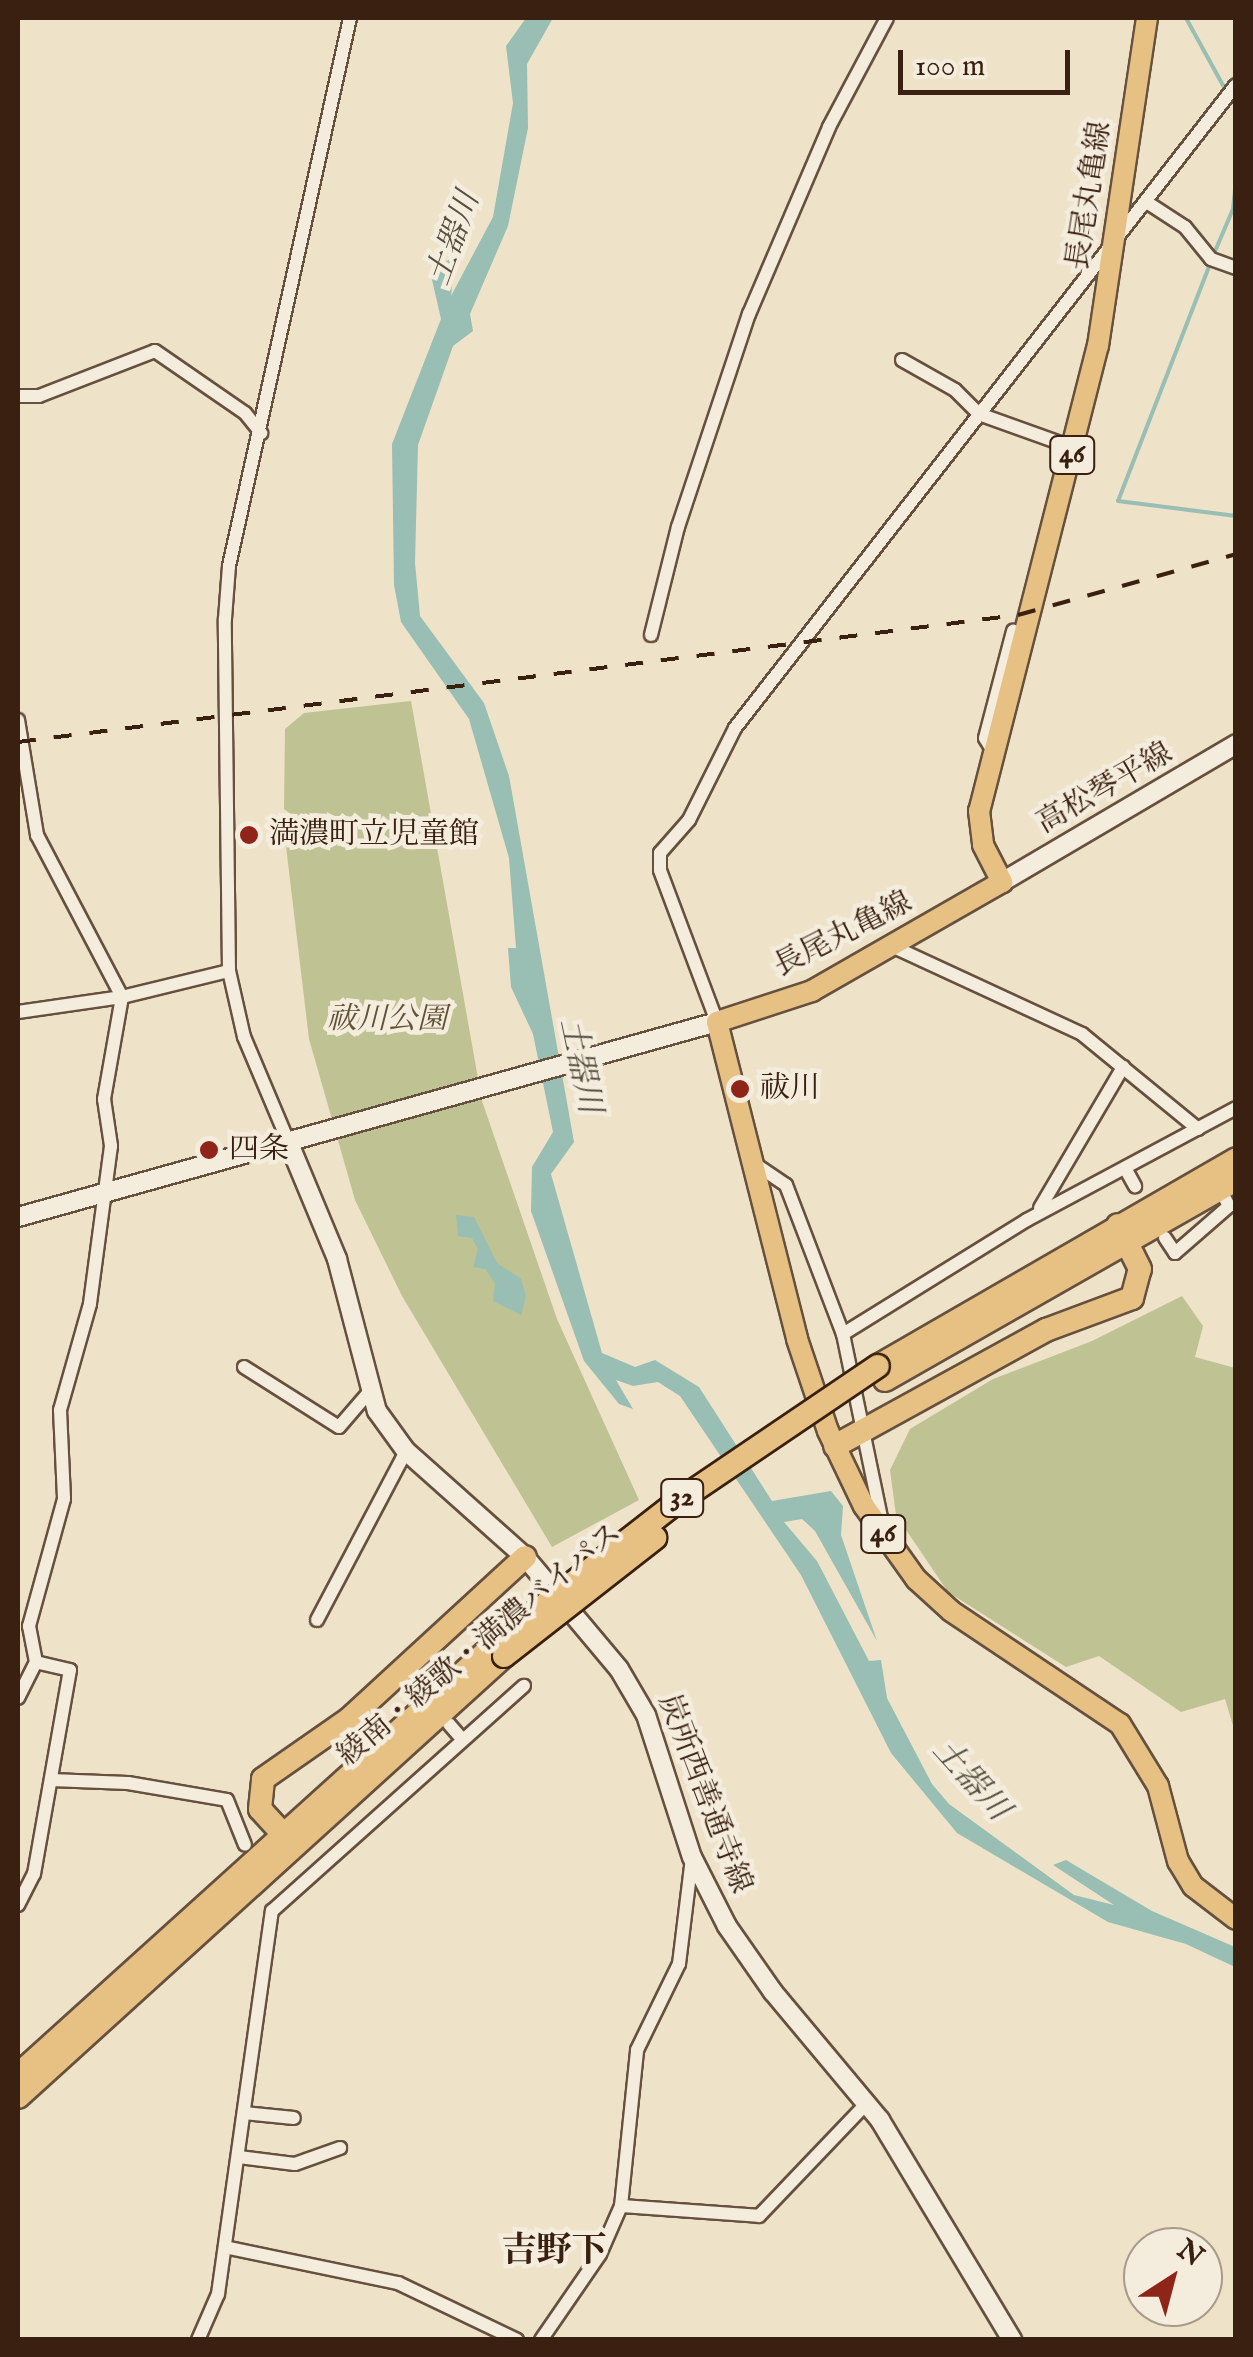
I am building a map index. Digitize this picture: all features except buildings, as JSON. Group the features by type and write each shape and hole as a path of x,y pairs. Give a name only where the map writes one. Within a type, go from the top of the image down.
{"highway":[{"name":"綾南・綾歌・満濃バイパス","path":"18,2075 501,1649 881,1373 1123,1234 1236,1159"},
{"name":"綾南・綾歌・満濃バイパス","path":"1123,1234 1228,1184"},
{"path":"835,1446 1046,1330 1132,1298 1142,1278 1123,1234"},
{"path":"288,1840 260,1809 263,1779 411,1674 525,1557"},
{"name":"綾南・綾歌・満濃バイパス","path":"18,2097 288,1840"}],"main road":[{"name":"長尾丸亀線","path":"709,1024 812,991 1002,882 980,833 993,751 1075,441 1114,243 1147,18"},
{"name":"高松琴平線","path":"1002,882 1236,744"},
{"path":"18,1218 709,1024"},
{"name":"46","path":"709,1024 751,1161 797,1339 835,1446 884,1536 951,1611 1059,1677 1120,1724 1158,1786 1178,1861 1192,1886 1236,1919"},
{"name":"炭所西善通寺線","path":"288,1141 332,1242 370,1391 406,1452 525,1557 635,1694 692,1856 727,1926 773,1992 867,2103 1012,2340"}],"street":[{"path":"288,1141 244,1037 229,972 225,619 229,566 350,18"},
{"path":"651,635 678,527 749,314 829,127 887,18"},
{"path":"709,1024 660,870 660,853 689,820 735,728 1148,203 1231,91"},
{"path":"1148,203 1184,227 1211,259 1236,268"},
{"path":"18,396 39,396 155,351 245,413 261,433"},
{"path":"902,360 942,382 980,414 1063,444 1075,441"},
{"path":"993,751 985,738 1013,631"},
{"path":"18,720 37,835 122,998 104,1098 111,1146 106,1195 82,1345 60,1410 64,1499 29,1626 36,1662 18,1698"},
{"path":"894,947 1062,1022 1198,1129"},
{"path":"18,1012 122,998 229,972"},
{"path":"1028,1220 1053,1196 1122,1066"},
{"path":"843,1334 1028,1220 1236,1108"},
{"path":"751,1161 786,1185 843,1334 867,1428 884,1536"},
{"path":"1125,1168 1134,1186"},
{"path":"1166,1238 1175,1253 1229,1206 1228,1184"},
{"path":"244,1367 326,1411 339,1427 370,1391"},
{"path":"318,1620 406,1452"},
{"path":"18,1905 34,1874 70,1670 36,1662"},
{"path":"198,2340 214,2310 225,2247 268,1921 292,1894 524,1686"},
{"path":"449,1724 462,1739"},
{"path":"51,1780 128,1782 227,1800 245,1845"},
{"path":"541,2340 600,2254 622,2206 637,2050 679,1964 692,1856"},
{"path":"280,1882 292,1894"},
{"path":"622,2206 759,2216 867,2103"},
{"path":"244,2113 294,2118"},
{"path":"239,2157 294,2164 340,2148"},
{"path":"225,2247 398,2282 517,2340"}],"green space":[{"name":"祓川公園","path":"411,701 482,1101 557,1319 639,1500 552,1547 402,1296 355,1200 309,1039 285,838 285,824 293,816 284,809 285,729 304,713"},
{"path":"1182,1296 1203,1326 1195,1357 1235,1368 1235,1732 1225,1699 1181,1712 1099,1656 1066,1667 948,1592 896,1515 890,1470 910,1429 993,1379 1092,1341"}],"water":[{"path":"526,18 553,18 527,64 528,128 508,226 470,314 473,331 453,346 418,445 415,563 420,616 484,703 509,776 574,1142 551,1174 602,1353 635,1367 655,1360 699,1387 772,1501 831,1491 843,1506 841,1535 877,1641 815,1531 802,1519 784,1522 817,1561 869,1661 881,1660 887,1698 932,1784 949,1804 1074,1895 1114,1905 1053,1865 1066,1860 1152,1911 1235,1947 1235,1967 1186,1944 1108,1922 957,1833 891,1753 801,1575 680,1396 658,1382 633,1386 616,1380 633,1409 619,1404 584,1361 531,1211 532,1167 553,1132 533,1034 511,987 508,948 516,948 509,858 469,719 401,622 394,585 392,444 441,319 430,271 455,256 451,296 493,217 513,103 506,46"},
{"path":"456,1215 474,1217 497,1263 521,1279 526,1296 521,1315 493,1301 495,1283 485,1269 473,1267 478,1249 472,1238 458,1236"}],"waterway":[{"path":"1186,18 1225,89"},
{"path":"1213,256 1233,209 1236,180"},
{"path":"1210,264 1118,501 1236,516"}],"tunnel":[{"path":"416,1681 433,1703"}],"railway":[{"path":"18,742 1018,615 1236,554"}],"place":[{"name":"満濃町立児童館","path":"249,835"},
{"name":"祓川","path":"740,1089"},
{"name":"四条","path":"209,1150"}],"district":[{"name":"吉野下","path":"554,2252"}],"water label":[{"name":"土器川","path":"455,239"},
{"name":"土器川","path":"579,1066"},
{"name":"土器川","path":"970,1781"}]}
